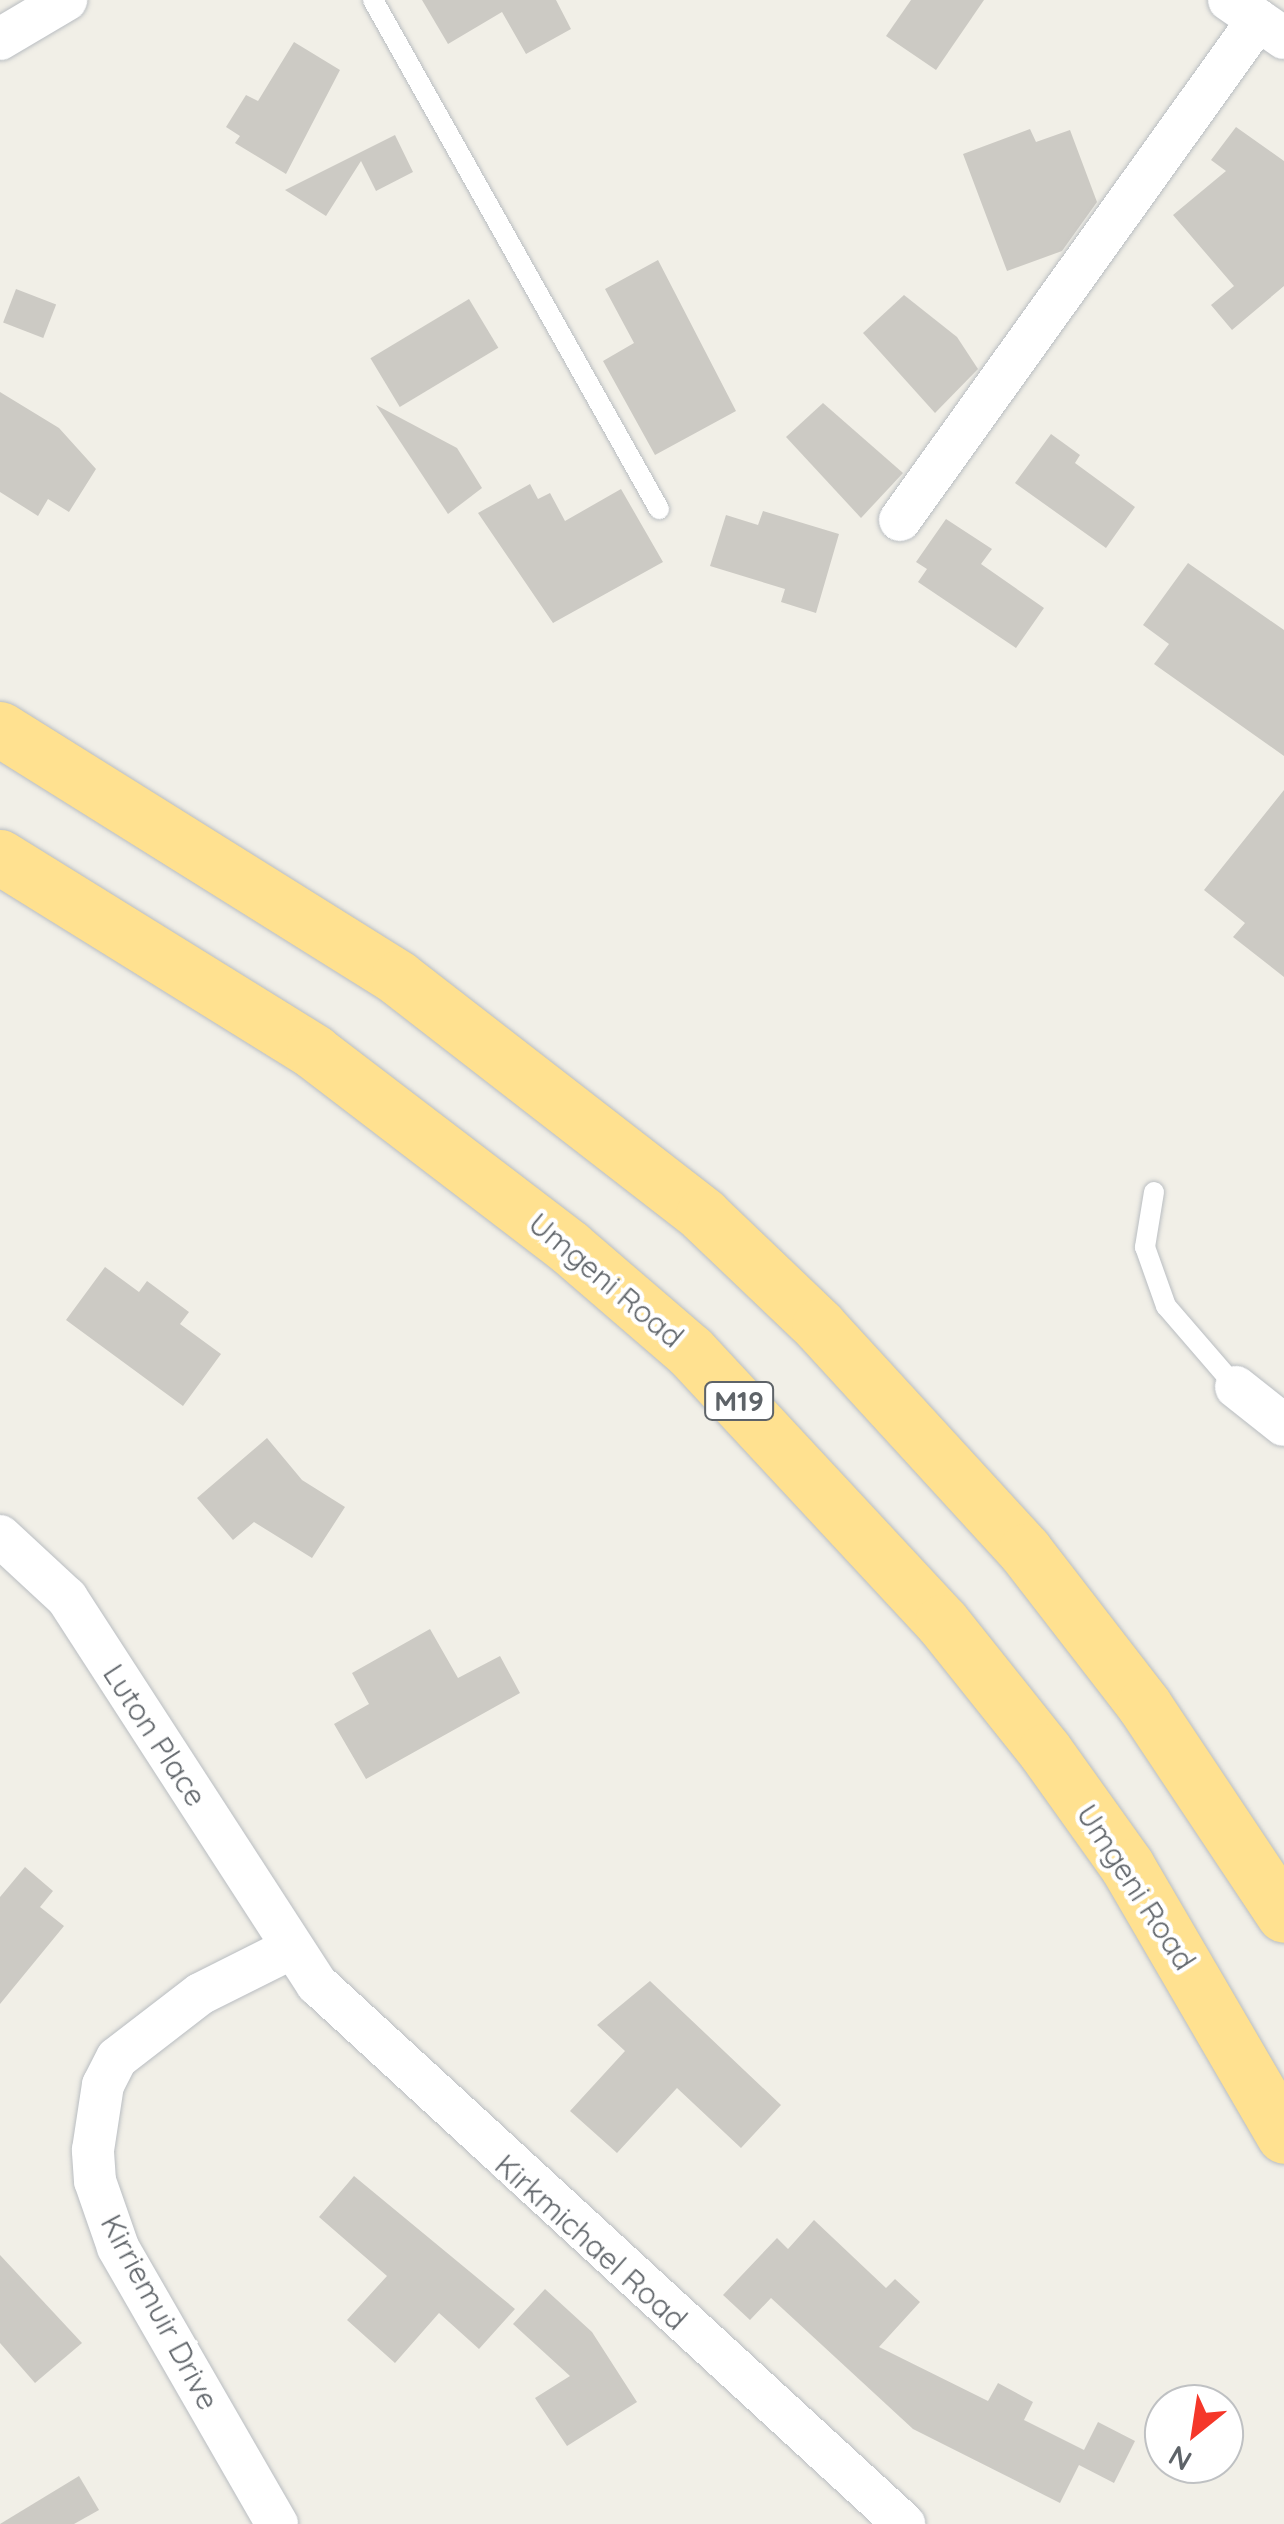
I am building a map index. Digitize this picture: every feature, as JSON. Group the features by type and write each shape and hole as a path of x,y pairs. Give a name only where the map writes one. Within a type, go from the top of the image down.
{"highway":[{"path":"0,729 398,978 703,1215 819,1326 1025,1552 1144,1705 1284,1915"},
{"name":"Umgeni Road","path":"0,857 314,1052 569,1247 690,1351 942,1622 1045,1751 1128,1866 1284,2136"}],"street":[{"path":"0,39 66,0"},
{"path":"900,520 1257,19"},
{"path":"1236,1387 1284,1425"},
{"name":"Luton Place","path":"0,1536 67,1598 292,1948"},
{"name":"Kirriemuir Drive","path":"277,2524 118,2247 95,2182 93,2150 103,2085 117,2058 200,1994 292,1948"},
{"name":"Kirkmichael Road","path":"292,1948 364,2034 904,2524"}],"lane":[{"path":"373,0 659,509"},
{"path":"1154,1192 1145,1247 1166,1306 1236,1387"}],"building":[{"path":"422,0 556,0 571,29 526,54 502,12 448,44"},
{"path":"911,0 984,0 936,70 886,36"},
{"path":"294,42 340,70 286,174 235,143 240,136 226,127 246,95 258,101"},
{"path":"1236,127 1284,161 1284,286 1232,330 1211,305 1234,286 1173,215 1226,171 1211,160"},
{"path":"1030,129 1036,142 1070,130 1097,202 1062,251 1007,271 963,154"},
{"path":"395,135 413,172 376,191 361,161 326,216 285,190"},
{"path":"658,260 736,411 655,455 603,361 634,343 605,289"},
{"path":"16,289 56,304 43,338 3,323"},
{"path":"904,295 957,337 978,369 935,413 863,333"},
{"path":"469,299 498,348 400,407 370,358"},
{"path":"0,392 59,428 96,469 69,512 48,499 38,516 0,492"},
{"path":"823,403 903,473 861,518 786,437"},
{"path":"376,405 457,448 482,488 448,514"},
{"path":"1051,434 1080,455 1075,463 1135,507 1106,548 1015,483"},
{"path":"530,484 538,499 550,493 565,521 621,489 663,562 553,623 478,513"},
{"path":"763,511 839,534 816,613 781,602 785,589 710,566 726,515 758,525"},
{"path":"946,519 992,549 981,564 1044,608 1016,648 918,582 927,569 916,562"},
{"path":"1188,563 1284,630 1284,756 1154,664 1169,644 1143,625"},
{"path":"1284,790 1284,977 1233,937 1245,923 1204,890"},
{"path":"105,1267 139,1292 147,1281 189,1312 180,1324 221,1354 183,1406 66,1320"},
{"path":"267,1438 302,1480 345,1507 312,1558 254,1522 233,1540 197,1498"},
{"path":"430,1629 458,1678 500,1656 520,1693 366,1779 334,1724 369,1704 352,1673"},
{"path":"25,1867 53,1891 40,1907 64,1926 0,2004 0,1897"},
{"path":"650,1981 781,2105 741,2148 677,2088 617,2153 570,2111 625,2051 597,2025"},
{"path":"354,2176 515,2309 479,2349 439,2313 395,2363 347,2320 387,2276 319,2217"},
{"path":"814,2220 886,2288 895,2279 920,2302 879,2347 988,2401 998,2383 1033,2402 1024,2420 1084,2450 1098,2422 1135,2441 1114,2483 1079,2465 1060,2503 913,2429 771,2298 750,2320 723,2295 777,2238 788,2249"},
{"path":"0,2255 82,2343 35,2383 0,2343"},
{"path":"545,2289 592,2332 637,2402 567,2446 535,2398 570,2376 513,2324"},
{"path":"79,2476 99,2510 74,2524 0,2524"}]}
